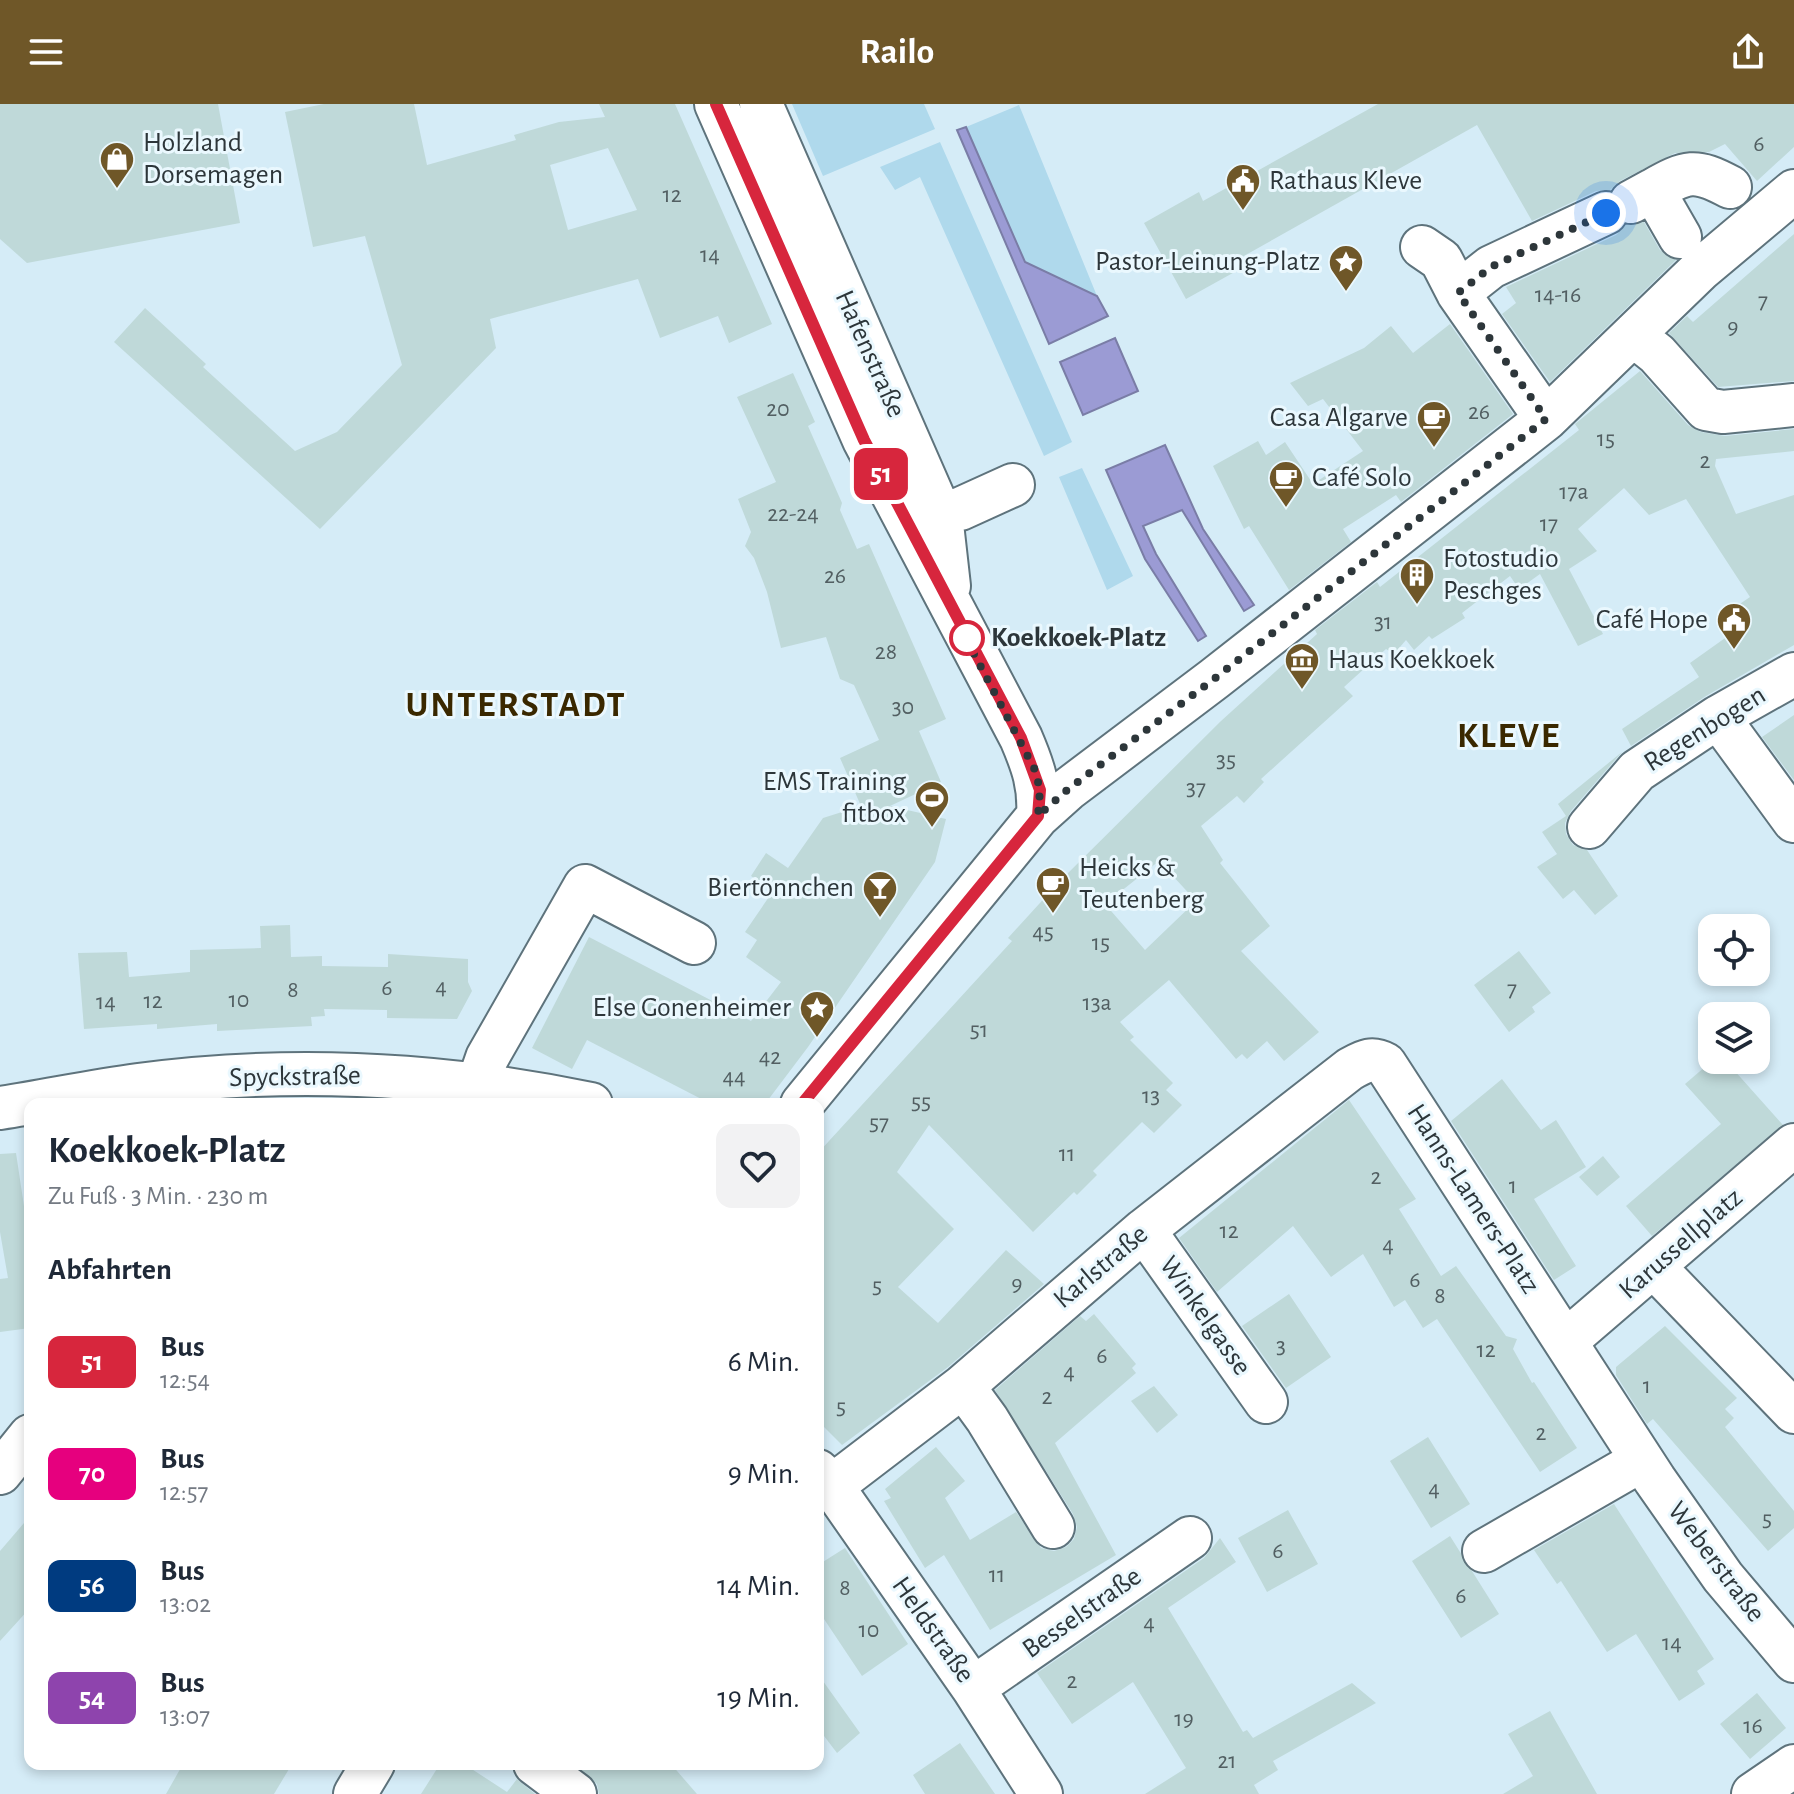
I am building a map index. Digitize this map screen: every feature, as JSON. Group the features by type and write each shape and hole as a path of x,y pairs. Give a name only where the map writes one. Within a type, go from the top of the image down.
{"street":[{"path":"716,104 897,507 1035,770 1040,790 1038,816"},
{"name":"Hafenstraße","path":"761,104 941,515 952,611"},
{"path":"1458,293 1491,267 1630,202 1681,174 1727,187 1794,191"},
{"path":"807,1098 1038,816 1067,790 1546,419 1633,335 1690,252 1727,187"},
{"path":"1630,202 1690,252"},
{"path":"769,225 806,208"},
{"path":"1422,247 1441,260 1458,293 1546,419"},
{"path":"1633,335 1657,354 1706,409 1723,412 1794,405"},
{"path":"897,507 912,500 921,517 941,515 1013,485"},
{"name":"Regenbogen","path":"1589,827 1637,771 1718,717 1794,674"},
{"path":"1718,717 1794,821"},
{"path":"478,1084 487,1058 585,886 694,943"},
{"name":"Karlstraße","path":"825,1479 963,1386 1144,1230 1350,1069 1365,1060 1376,1059"},
{"name":"Hanns-Lamers-Platz","path":"1376,1059 1385,1064 1566,1341"},
{"name":"Spyckstraße","path":"66,1098 139,1085 297,1073 478,1084 557,1098"},
{"name":"Spyckstraße","path":"0,1108 24,1105"},
{"name":"Karussellplatz","path":"1566,1341 1655,1268 1794,1145"},
{"name":"Winkelgasse","path":"1144,1230 1266,1402"},
{"path":"1655,1268 1794,1412"},
{"name":"Weberstraße","path":"1566,1341 1642,1460 1723,1577 1794,1661"},
{"path":"963,1386 987,1419 1053,1527"},
{"path":"0,1473 24,1443"},
{"path":"1484,1551 1642,1460"},
{"name":"Heldstraße","path":"825,1479 973,1688 1041,1794"},
{"name":"Besselstraße","path":"973,1688 1190,1538"},
{"path":"1753,1794 1794,1766"},
{"path":"543,1770 575,1794"}],"shaded area":[{"path":"792,104 924,104 935,129 823,176"},
{"path":"1019,105 1097,296 1025,262 966,127"},
{"path":"940,142 1072,442 1044,456 920,177 895,190 880,167"},
{"path":"1082,468 1133,576 1107,590 1059,477"}],"water":[{"path":"966,127 1025,262 1097,296 1108,316 1049,344 957,130"},
{"path":"1115,338 1138,391 1083,415 1060,362"},
{"path":"1165,445 1203,529 1254,605 1244,611 1182,510 1143,526 1156,554 1206,636 1198,641 1145,559 1106,470"}],"building":[{"name":"Holzland Dorsemagen","path":"0,104 218,104 240,223 27,263 0,239"},
{"path":"324,104 414,104 427,165 516,140 514,135 559,122 605,117 599,104 675,104 772,324 729,343 718,316 660,338 638,279 490,319 496,348 320,529 114,342 145,308 206,364 203,367 295,451 337,432 402,365 365,236 313,247 285,112","holes":["608,148 637,210 568,230 550,165"]},
{"name":"Rathaus Kleve","path":"1378,104 1794,104 1794,147 1757,181 1725,144 1709,152 1675,153 1620,181 1610,190 1596,191 1532,221 1477,125 1235,261 1240,269 1186,299 1144,223 1199,192 1203,201"},
{"path":"1644,222 1660,250 1676,260 1550,382 1502,314 1516,303 1506,287 1616,235 1626,225"},
{"path":"1794,234 1794,381 1718,387 1669,333 1687,316 1693,322"},
{"path":"1450,324 1513,414 1401,502 1396,495 1343,529 1351,542 1289,590 1249,526 1244,529 1213,466 1258,441 1266,455 1285,442 1313,484 1363,451 1323,399 1308,406 1290,383 1364,348 1391,326 1413,353"},
{"path":"1640,371 1688,425 1701,432 1725,436 1794,429 1794,451 1716,459 1715,466 1736,514 1794,495 1794,645 1706,696 1631,746 1622,729 1699,677 1690,663 1742,626 1731,610 1750,597 1686,499 1649,515 1624,488 1578,529 1597,551 1569,569 1603,634 1578,646 1540,574 1519,589 1510,576 1462,613 1465,618 1432,639 1429,636 1414,650 1406,640 1394,654 1386,649 1344,687 1353,696 1261,779 1264,782 1244,803 1237,796 1201,826 1223,860 1220,863 1270,926 1241,951 1319,1032 1284,1061 1267,1041 1247,1059 1242,1054 1236,1059 1169,980 1120,1022 1134,1037 1130,1040 1173,1083 1166,1090 1182,1105 1154,1133 1142,1122 1093,1171 1097,1175 1077,1195 1074,1192 1033,1232 929,1125 897,1172 954,1229 898,1287 938,1323 1006,1250 1044,1284 948,1367 842,1445 824,1427 824,1146 1012,941 1008,938 1060,881 1221,721 1317,634 1315,630 1377,582 1380,587 1579,430 1575,424","holes":["1159,861 1196,901 1145,950 1105,904"]},
{"path":"793,373 815,422 808,426 842,503 840,510 857,549 869,544 946,719 919,731 941,782 890,806 946,819 935,862 770,1098 699,1098 587,1040 572,1069 532,1048 589,937 751,1021 781,982 746,957 757,940 745,932 773,891 751,876 766,853 788,868 823,818 861,806 840,758 879,740 854,685 840,679 826,637 781,648 767,592 754,558 745,546 751,532 738,499 776,482 737,397"},
{"path":"1794,715 1794,780 1762,737"},
{"path":"1622,752 1571,811 1565,823 1566,834 1573,845 1587,850 1618,896 1595,915 1574,890 1563,899 1537,867 1557,854 1542,832 1566,816 1558,804"},
{"path":"290,925 291,957 322,956 322,966 388,967 388,954 468,959 468,982 472,991 457,1019 387,1018 387,1010 324,1009 325,1016 311,1017 312,1026 217,1031 217,1024 157,1029 157,1024 84,1029 78,953 127,952 129,977 190,972 190,950 261,948 260,926"},
{"path":"1519,951 1551,993 1532,1007 1535,1012 1509,1032 1474,985"},
{"path":"1698,1073 1737,1074 1783,1125 1652,1236 1626,1206 1721,1124 1685,1084"},
{"path":"1502,1079 1541,1130 1556,1120 1586,1167 1534,1199 1576,1266 1554,1280 1451,1121"},
{"path":"1349,1100 1416,1199 1399,1209 1441,1276 1456,1266 1506,1336 1517,1339 1513,1349 1532,1383 1577,1448 1540,1472 1437,1319 1423,1328 1405,1300 1394,1307 1363,1254 1331,1277 1293,1226 1217,1292 1179,1238"},
{"path":"16,1153 24,1206 24,1329 0,1332 0,1279 8,1278 0,1232 0,1154"},
{"path":"1603,1156 1620,1177 1597,1196 1579,1177"},
{"path":"1289,1294 1331,1357 1286,1388 1242,1326"},
{"path":"1094,1314 1136,1364 1132,1368 1136,1373 1055,1443 1116,1555 990,1630 944,1555 925,1568 884,1501 891,1498 885,1489 936,1447 965,1481 945,1498 970,1540 1016,1512 1041,1548 1054,1551 1066,1547 1074,1539 1077,1527 1073,1514 995,1390 1080,1316 1086,1321"},
{"path":"1665,1326 1737,1398 1725,1409 1734,1418 1725,1427 1794,1511 1794,1528 1768,1551 1653,1419 1647,1424 1616,1375 1616,1367"},
{"path":"1154,1386 1178,1415 1157,1433 1131,1401"},
{"path":"1428,1437 1470,1504 1431,1528 1390,1461"},
{"path":"1614,1504 1714,1659 1697,1671 1705,1684 1679,1701 1636,1634 1607,1652 1561,1581 1557,1584 1534,1550"},
{"path":"1288,1510 1318,1564 1267,1592 1238,1538"},
{"path":"24,1523 24,1615 0,1641 0,1551"},
{"path":"1450,1536 1499,1614 1461,1638 1412,1561"},
{"path":"1220,1538 1236,1562 1168,1608 1243,1732 1247,1730 1253,1738 1352,1683 1376,1703 1273,1761 1278,1770 1254,1785 1259,1794 1145,1794 1186,1768 1133,1682 1072,1724 1037,1673 1204,1558"},
{"path":"845,1548 908,1644 862,1676 824,1619 824,1561"},
{"path":"824,1682 860,1733 837,1753 824,1736"},
{"path":"1757,1693 1786,1728 1750,1759 1720,1724"},
{"path":"1550,1711 1597,1794 1503,1794 1533,1776 1508,1734"},
{"path":"960,1743 995,1794 925,1794 913,1775"},
{"path":"180,1770 288,1770 274,1794 166,1794"},
{"path":"436,1770 473,1770 507,1792 517,1779 535,1794 421,1794"},
{"path":"582,1770 676,1770 697,1794 599,1794 597,1784"}],"bus line":[{"name":"51","path":"716,104 864,440 1021,738 1040,790 1038,816 807,1098"}],"place":[{"name":"Holzland Dorsemagen","path":"117,190"},
{"name":"Rathaus Kleve","path":"1243,212"},
{"name":"Pastor-Leinung-Platz","path":"1346,293"},
{"name":"Casa Algarve","path":"1434,449"},
{"name":"Café Solo","path":"1286,509"},
{"name":"Fotostudio Peschges","path":"1417,606"},
{"name":"Koekkoek-Platz","path":"967,638"},
{"name":"Café Hope","path":"1734,651"},
{"name":"Haus Koekkoek","path":"1302,691"},
{"name":"EMS Training fitbox","path":"932,829"},
{"name":"Heicks & Teutenberg","path":"1053,915"},
{"name":"Biertönnchen","path":"880,919"},
{"name":"Else Gonenheimer","path":"817,1039"}],"district":[{"name":"UNTERSTADT","path":"516,705"},
{"name":"KLEVE","path":"1509,736"}],"route":[{"path":"967,638 960,627 1021,738 1035,770 1040,790 1038,816 1067,790 1546,419 1458,293 1491,267 1606,213"}]}
